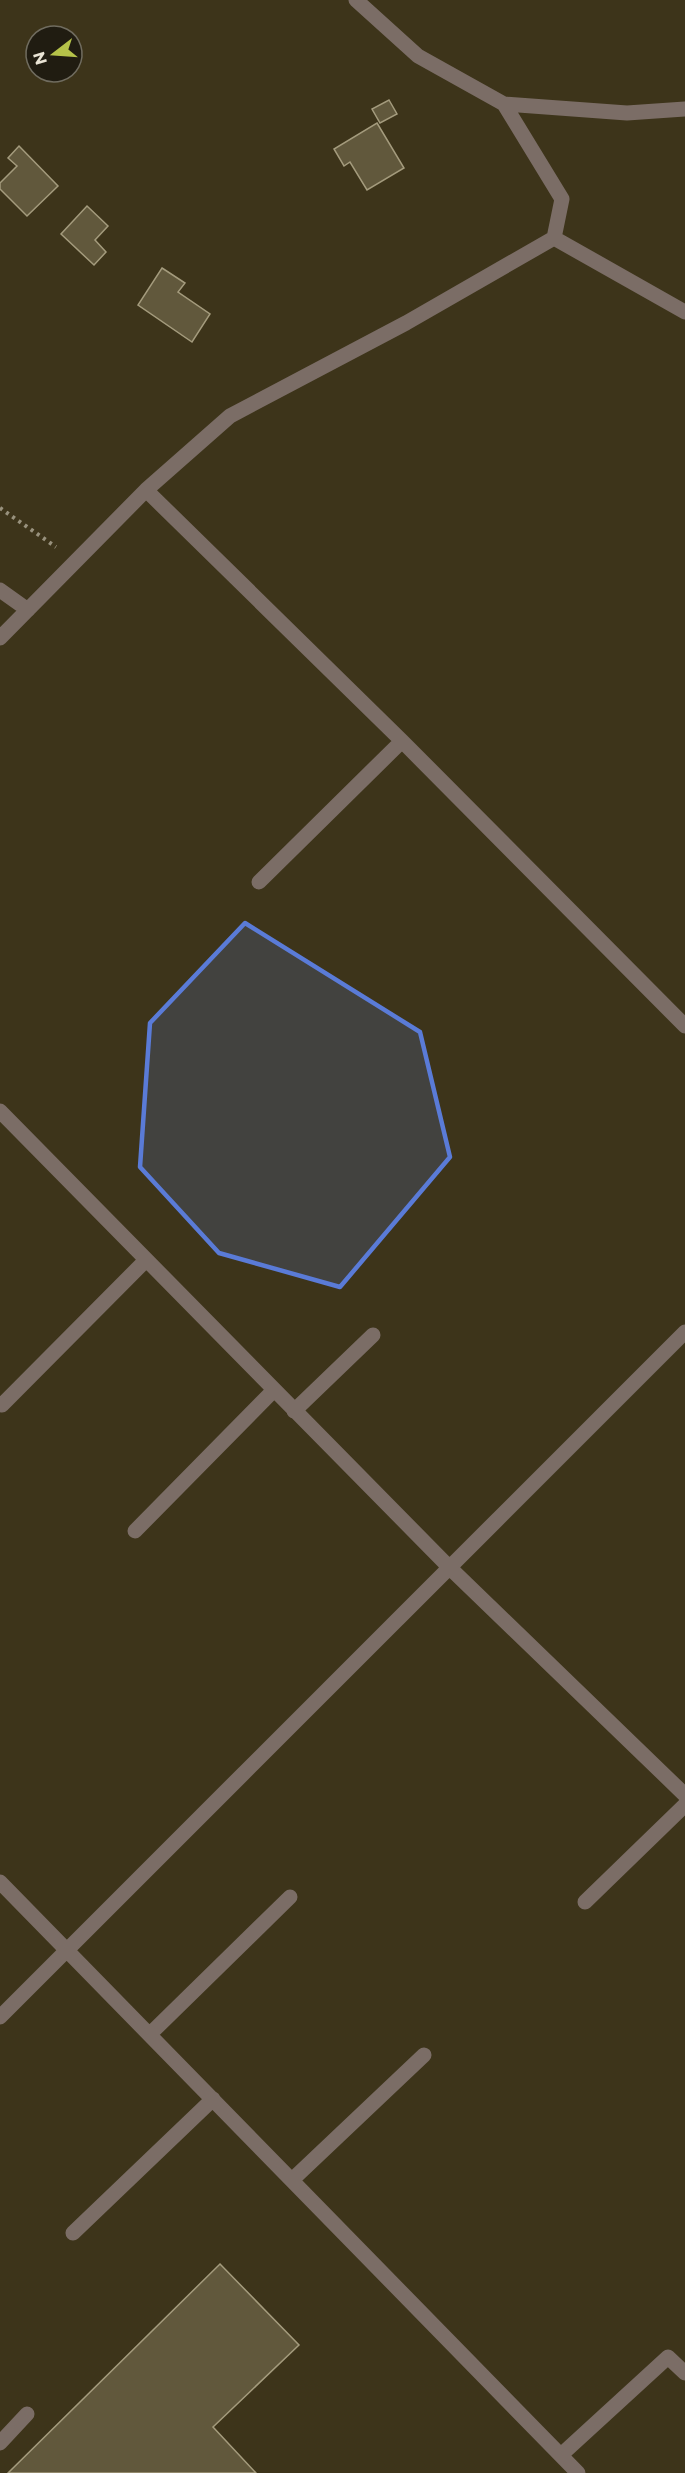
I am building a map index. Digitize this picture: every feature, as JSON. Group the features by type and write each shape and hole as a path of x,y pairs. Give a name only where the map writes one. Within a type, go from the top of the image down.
{"street":[{"path":"356,0 418,56 504,104 627,114 685,110"},
{"path":"0,638 146,490 230,416 406,323 554,238 562,199 504,104"},
{"path":"554,238 685,312"},
{"path":"146,490 402,741 685,1026"},
{"path":"0,590 28,610"},
{"path":"259,882 402,741"},
{"path":"0,1111 145,1261 450,1568 685,1795"},
{"path":"2,1405 145,1261"},
{"path":"0,2017 685,1332"},
{"path":"294,1411 373,1335"},
{"path":"135,1531 274,1390"},
{"path":"585,1902 685,1805"},
{"path":"0,1882 578,2473"},
{"path":"150,2034 290,1897"},
{"path":"292,2180 424,2055"},
{"path":"73,2233 213,2098"},
{"path":"561,2456 668,2357 685,2373"},
{"path":"0,2443 27,2414"}],"path":[{"path":"0,508 76,561"}],"highlighted area":[{"path":"245,923 420,1032 450,1157 340,1287 219,1253 140,1167 150,1023"}],"building":[{"path":"389,100 397,114 380,123 372,109"},
{"path":"377,123 404,168 367,190 350,162 344,166 334,149"},
{"path":"19,146 58,186 27,216 0,189 0,183 17,166 8,158"},
{"path":"87,206 108,226 95,240 106,252 94,265 61,234"},
{"path":"162,268 185,283 178,292 210,314 192,342 138,305"},
{"path":"220,2264 299,2345 213,2427 256,2473 8,2473"}]}
